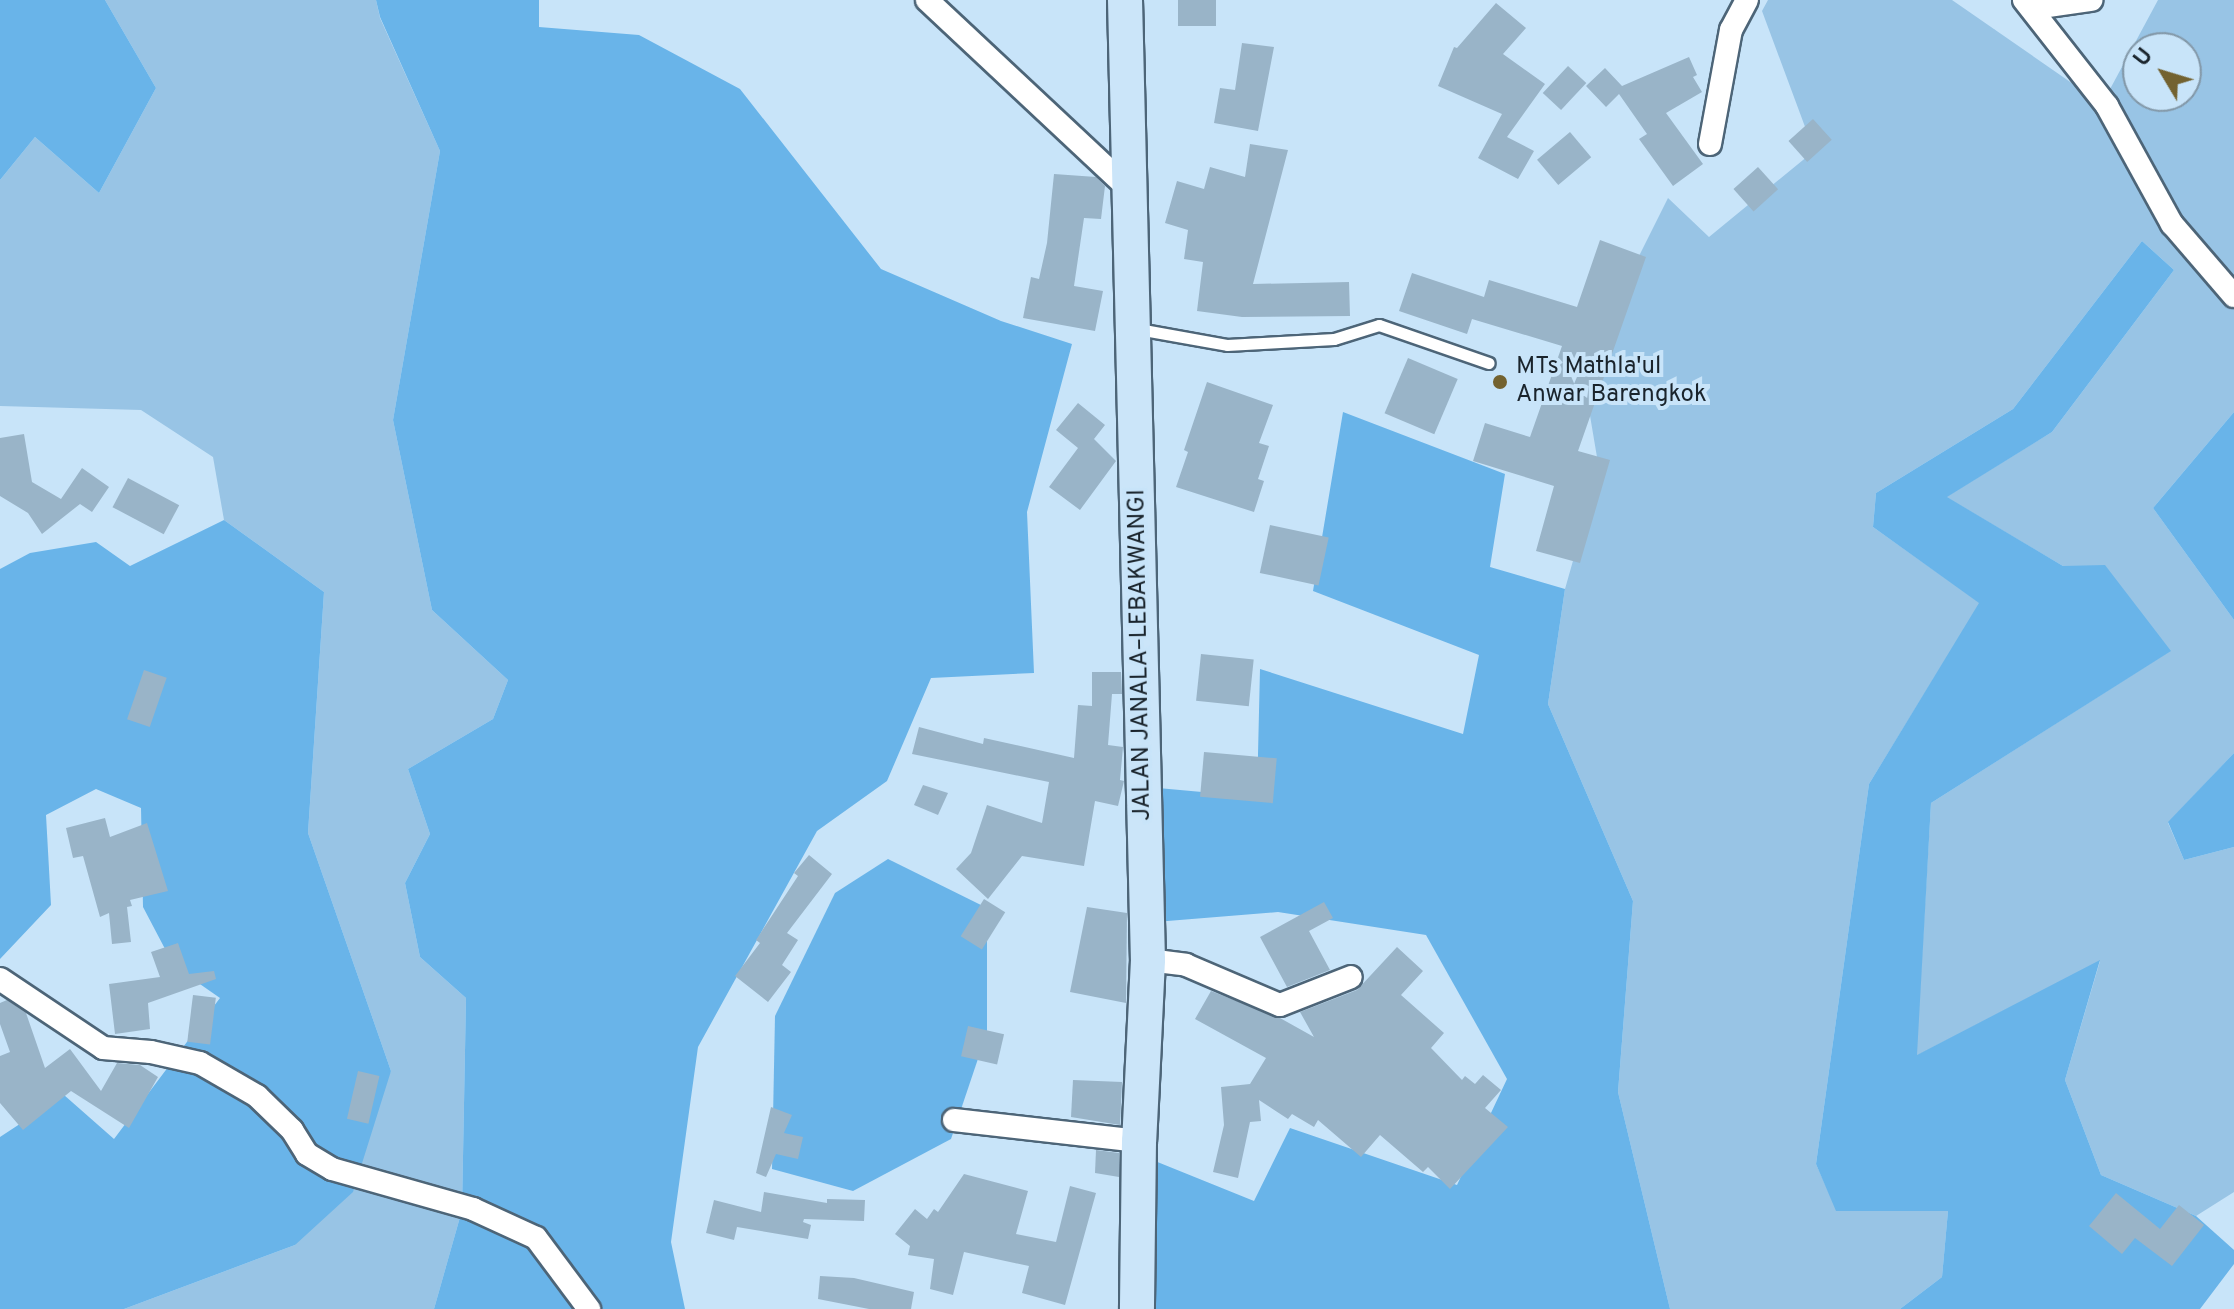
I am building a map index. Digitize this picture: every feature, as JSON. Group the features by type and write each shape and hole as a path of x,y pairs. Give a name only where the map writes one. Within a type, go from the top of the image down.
{"main road":[{"name":"JALAN JANALA–LEBAKWANGI","path":"1125,0 1148,960 1139,1141 1137,1309"}],"street":[{"path":"927,0 1131,191"},
{"path":"1710,144 1731,30 1747,0"},
{"path":"2029,4 2091,0"},
{"path":"2029,4 2107,106 2172,224 2234,296"},
{"path":"1148,960 1186,965 1280,1005 1351,977"},
{"path":"0,979 103,1048 151,1052 200,1063 257,1096 292,1130 307,1154 332,1169 473,1209 536,1238 589,1309"},
{"path":"954,1120 1139,1141"}],"lane":[{"path":"1133,328 1227,345 1334,339 1379,325 1489,363"}],"shaded area":[{"path":"0,0 105,0 156,88 99,193 35,137 0,180"},
{"path":"105,0 376,0 380,18 440,151 393,420 432,610 508,680 493,719 408,769 430,834 405,883 420,957 466,998 462,1210 434,1309 124,1309 295,1245 391,1071 308,833 324,592 224,520 213,457 141,410 0,406 0,180 35,137 99,193 156,88"},
{"path":"376,0 539,0 539,27 639,35 740,89 881,269 1001,321 1072,344 1027,512 1034,673 931,678 887,781 817,831 698,1047 671,1242 685,1309 434,1309 462,1210 466,998 420,957 405,883 430,834 408,769 493,719 508,680 432,610 393,420 440,151 380,17"},
{"path":"1768,0 1952,0 2102,104 2122,67 2122,112 2202,112 2202,32 2141,32 2158,0 2234,0 2234,412 2153,508 2234,620 2234,753 2168,823 2184,860 2234,847 2234,1192 2196,1216 2101,1175 2065,1080 2100,961 1916,1056 1931,803 2170,651 2105,566 2063,566 1946,497 2052,432 2174,270 2142,241 2013,409 1876,493 1873,527 1980,603 1869,784 1816,1164 1837,1211 1948,1211 1942,1277 1900,1309 1670,1309 1618,1092 1633,901 1548,704 1565,589 1599,469 1585,386 1639,256 1668,198 1709,237 1814,151 1762,11"},
{"path":"2142,241 2174,270 2052,432 1947,497 2063,566 2105,565 2171,651 1931,803 1917,1055 2100,960 2065,1080 2101,1175 2196,1216 2234,1250 2234,1264 2200,1309 1900,1309 1942,1277 1948,1211 1836,1211 1816,1164 1869,784 1979,603 1873,527 1876,493 2013,409"},
{"path":"1343,412 1505,474 1490,567 1565,589 1548,704 1633,901 1618,1092 1670,1309 1140,1309 1150,1159 1254,1201 1290,1128 1457,1185 1507,1079 1426,935 1278,912 1155,922 1158,788 1257,797 1260,669 1463,734 1479,655 1313,591"},
{"path":"2234,412 2234,620 2153,508"},
{"path":"224,520 324,592 308,833 391,1071 353,1192 295,1245 124,1309 0,1309 0,1137 64,1095 114,1139 220,998 174,966 143,907 141,808 96,789 46,815 51,905 0,959 0,569 30,553 96,542 130,566"},
{"path":"2234,753 2234,847 2184,860 2168,822"},
{"path":"888,859 987,908 987,1032 951,1139 853,1191 772,1169 775,1016 835,893"}],"building":[{"path":"1178,0 1216,0 1216,26 1178,26"},
{"path":"1496,3 1526,28 1503,54 1545,84 1507,137 1534,151 1518,179 1478,158 1502,114 1438,86 1454,47 1457,48"},
{"path":"1242,43 1274,47 1258,131 1214,123 1220,88 1235,90"},
{"path":"1689,57 1697,75 1693,77 1702,92 1666,113 1703,164 1673,186 1639,139 1647,134 1619,94 1606,107 1586,86 1605,68 1622,86"},
{"path":"1568,66 1586,83 1561,110 1543,93"},
{"path":"1813,119 1832,140 1807,162 1788,141"},
{"path":"1570,132 1591,157 1558,185 1537,160"},
{"path":"1250,144 1288,150 1253,284 1349,282 1350,316 1242,317 1197,311 1203,262 1184,259 1188,230 1165,223 1177,181 1204,189 1210,167 1245,177"},
{"path":"1758,167 1778,189 1754,211 1733,189"},
{"path":"1054,174 1096,177 1105,186 1101,219 1084,218 1074,286 1103,291 1095,331 1023,318 1031,277 1039,279 1047,243"},
{"path":"1600,240 1646,257 1578,451 1610,460 1580,563 1536,551 1554,486 1473,461 1485,423 1530,437 1562,346 1472,319 1467,334 1399,311 1412,273 1484,297 1489,280 1577,307"},
{"path":"1408,358 1458,379 1434,434 1385,413"},
{"path":"1207,382 1273,405 1259,443 1269,446 1258,479 1264,481 1254,512 1176,487 1188,452 1184,450"},
{"path":"1078,403 1105,425 1094,439 1116,461 1080,510 1049,487 1078,448 1056,430"},
{"path":"24,434 32,482 61,499 82,468 109,487 92,512 80,504 42,534 28,513 0,496 0,438"},
{"path":"128,478 179,505 164,534 113,507"},
{"path":"1270,525 1329,537 1319,585 1260,573"},
{"path":"1201,654 1254,660 1249,706 1196,701"},
{"path":"144,670 167,678 150,727 127,719"},
{"path":"1092,672 1121,672 1122,694 1112,694 1108,745 1123,747 1120,780 1124,781 1118,806 1095,801 1084,866 1022,856 988,899 956,869 971,853 987,805 1042,823 1049,782 912,754 919,727 983,744 984,738 1074,758 1078,705 1092,706"},
{"path":"1204,752 1277,758 1273,803 1200,797"},
{"path":"923,785 948,793 938,815 914,805"},
{"path":"105,818 110,837 147,823 168,891 130,900 132,906 127,907 131,942 112,944 109,913 100,917 83,856 73,858 66,828"},
{"path":"809,855 832,874 787,933 798,940 782,965 791,972 768,1002 735,976 760,943 756,940 798,876 794,873"},
{"path":"984,899 1005,912 982,950 961,936"},
{"path":"1324,902 1333,918 1309,931 1330,970 1287,987 1260,937"},
{"path":"1087,907 1127,913 1126,1003 1070,992"},
{"path":"178,943 189,974 214,971 216,979 148,1003 150,1029 115,1034 109,984 160,977 151,952"},
{"path":"1397,947 1423,971 1401,995 1444,1033 1431,1048 1462,1080 1465,1076 1475,1084 1483,1075 1501,1090 1485,1108 1508,1127 1450,1189 1428,1167 1423,1172 1380,1135 1361,1157 1318,1120 1314,1127 1292,1114 1288,1119 1259,1100 1261,1121 1250,1122 1238,1178 1213,1172 1224,1125 1221,1087 1250,1084 1266,1058 1195,1019 1211,991 1280,1018 1314,1037 1300,1012 1357,990"},
{"path":"193,995 216,998 210,1044 187,1042"},
{"path":"7,1000 26,1013 45,1068 70,1049 101,1091 117,1063 140,1065 158,1077 129,1128 71,1091 23,1130 0,1103 0,1056 10,1052 0,1024 0,1003"},
{"path":"968,1026 1004,1034 997,1065 961,1056"},
{"path":"358,1071 379,1076 368,1124 347,1119"},
{"path":"1073,1080 1122,1082 1120,1125 1071,1117"},
{"path":"771,1107 792,1115 784,1133 803,1137 798,1159 776,1154 766,1177 756,1173"},
{"path":"1096,1150 1119,1153 1119,1177 1095,1173"},
{"path":"964,1174 1028,1191 1016,1234 1056,1242 1070,1186 1096,1193 1065,1305 1022,1293 1029,1266 964,1252 953,1295 930,1289 934,1259 908,1255 910,1246 895,1234 915,1209 927,1219 934,1209 938,1212"},
{"path":"764,1192 827,1203 827,1199 865,1200 864,1221 804,1219 803,1222 811,1225 808,1239 737,1227 734,1240 706,1233 714,1200 761,1212"},
{"path":"2116,1193 2160,1229 2179,1205 2204,1225 2172,1266 2135,1238 2122,1254 2089,1226"},
{"path":"820,1276 854,1278 914,1292 911,1309 869,1309 818,1299"}],"place":[{"name":"MTs Mathla'ul Anwar Barengkok","path":"1500,382"}]}
